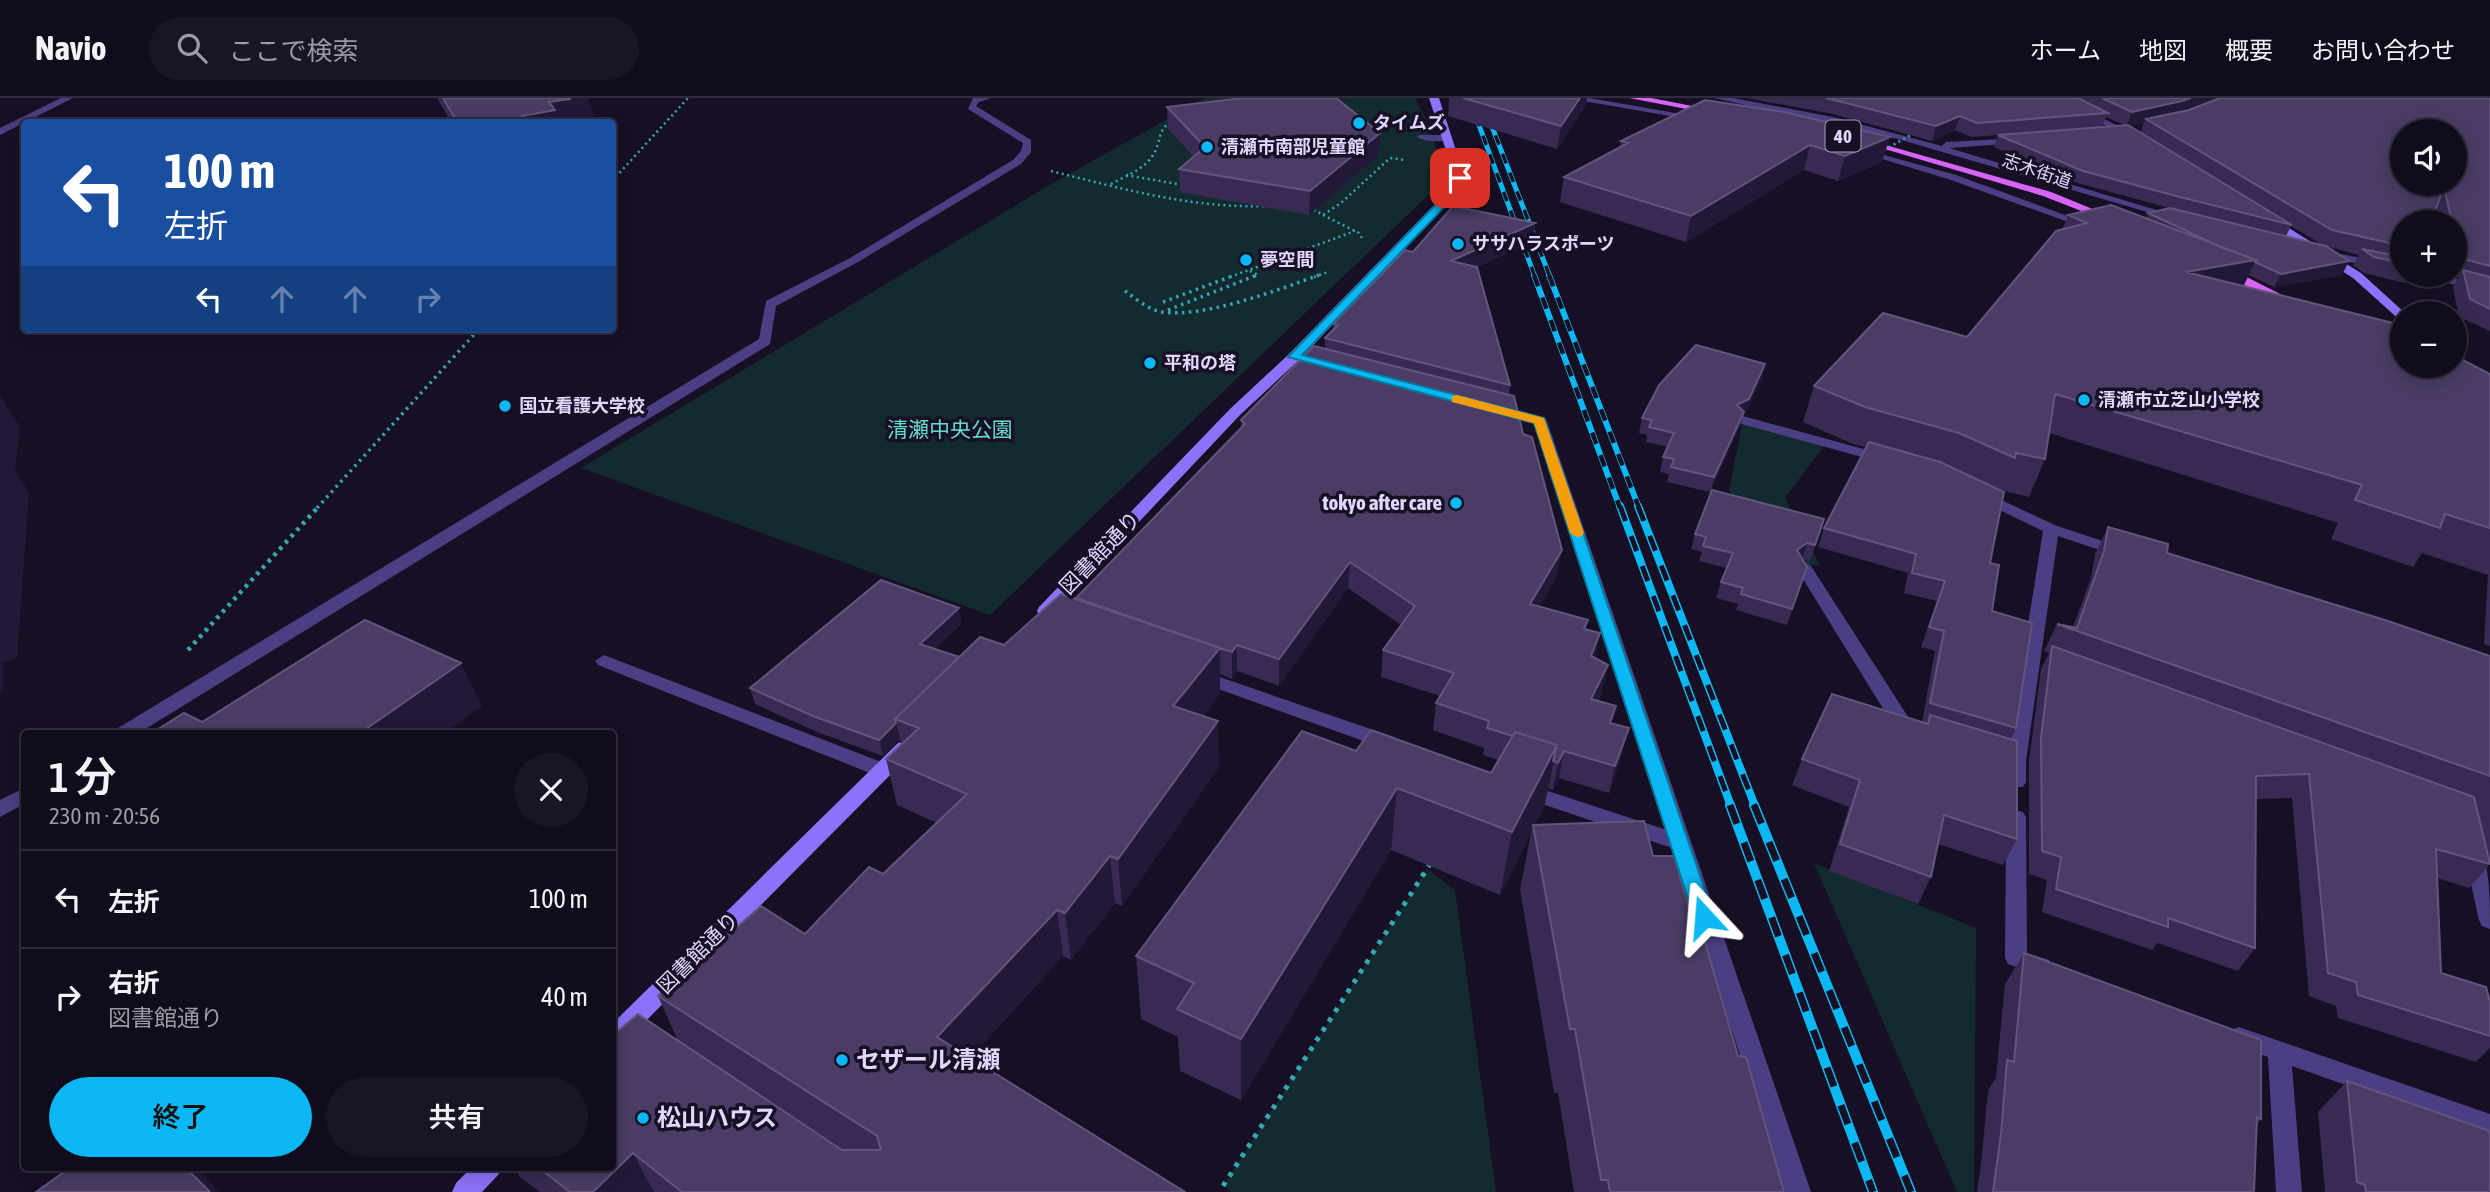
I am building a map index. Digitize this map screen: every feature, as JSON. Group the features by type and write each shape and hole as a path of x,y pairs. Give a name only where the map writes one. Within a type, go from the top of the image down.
{"main road":[{"path":"1634,98 1726,118"},
{"name":"40","path":"1780,122 1806,127"},
{"name":"志木街道","path":"1852,142 1963,167 2047,194 2121,223"},
{"path":"2208,263 2302,310"}],"street":[{"path":"26,119 68,98"},
{"path":"130,730 765,341 769,304 854,260 1017,162 1026,152 1028,142 971,107 975,100 986,98"},
{"name":"図書館通り","path":"1043,622 1235,412 1294,357 1447,198 1460,178 1434,98"},
{"path":"1571,98 1726,118"},
{"path":"1718,98 1833,120 1935,146 2187,224 2144,220 2047,194"},
{"path":"2054,98 2130,132 2100,133"},
{"path":"0,132 21,122"},
{"path":"1422,137 1447,138"},
{"path":"1935,146 2032,139"},
{"path":"1852,142 2095,229"},
{"path":"2254,211 2324,254 2383,295 2390,303"},
{"path":"2285,245 2390,267"},
{"path":"2210,276 2302,310"},
{"path":"2467,285 2490,290"},
{"path":"1294,357 1315,362"},
{"path":"1486,407 1540,421 1798,1192"},
{"path":"1743,420 1901,464"},
{"path":"1964,487 2051,529 2141,559"},
{"path":"2051,529 2039,658 2010,759 2016,958 2068,977"},
{"path":"1803,566 1905,728 1929,735"},
{"path":"604,661 882,770"},
{"path":"1181,669 1411,751"},
{"name":"図書館通り","path":"621,1031 920,733"},
{"path":"1499,782 1679,842"},
{"path":"0,810 21,797"},
{"path":"2469,828 2490,920"},
{"path":"2213,1028 2490,1125"},
{"path":"621,1031 652,1038"},
{"path":"2279,1051 2289,1192"}],"path":[{"path":"616,177 688,98"},
{"path":"1110,185 1146,163 1157,150 1157,134 1178,118"},
{"path":"1883,150 1921,131"},
{"path":"1377,156 1404,160"},
{"path":"1323,215 1341,203 1390,158"},
{"path":"1017,162 1110,185 1237,209 1276,205"},
{"path":"1126,175 1187,186"},
{"path":"1315,200 1302,203 1355,231 1363,240 1356,247"},
{"path":"1163,302 1355,231"},
{"path":"1163,312 1258,275 1249,271"},
{"path":"1125,291 1163,312 1199,310 1296,284 1330,271"},
{"path":"187,650 475,333"},
{"path":"1223,1186 1434,858"}],"green space":[{"name":"清瀬中央公園","path":"1205,98 1415,98 1447,177 990,615 581,468 1053,183"},
{"path":"1743,420 1826,443 1785,498 1820,565 1775,564 1729,490"},
{"path":"1814,863 1976,928 1974,1192 1957,1192"},
{"path":"1427,869 1455,890 1496,1192 1232,1192 1223,1186"}],"building":[{"path":"443,98 570,99 549,102 555,110 522,116 524,119 455,119"},
{"path":"1243,98 1336,98 1380,133 1310,191 1179,169 1205,147 1167,107"},
{"path":"1463,98 1580,98 1561,126"},
{"path":"1826,98 2078,98 2108,113 1977,123 1960,116 1936,126"},
{"path":"2102,98 2191,98 2132,112"},
{"path":"2220,98 2490,98 2490,266 2467,260 2467,210 2449,210 2446,196 2467,196 2467,119 2390,119 2390,196 2441,196 2435,210 2390,210 2390,243 2332,230 2146,119 2189,110"},
{"path":"1705,100 1784,112 1890,137 1845,156 1810,145 1691,216 1564,177 1628,143 1621,141"},
{"path":"2128,125 2292,225 2083,171 1998,135"},
{"path":"2111,205 2256,260 2186,272 2390,322 2390,378 2467,378 2467,362 2490,374 2490,528 2445,514 2440,528 2355,500 2362,485 2055,394 2045,459 2016,453 2015,458 1959,433 1865,407 1814,386 1883,313 1967,337 2056,231 2087,223 2068,215"},
{"path":"1453,206 1535,223 1451,261 1477,267 1510,385 1325,338 1338,325 1333,324 1405,250 1413,252"},
{"path":"2170,208 2326,246 2349,261 2281,274 2255,262 2256,260 2223,248 2148,213"},
{"path":"2362,249 2390,254 2390,260 2374,257"},
{"path":"2467,271 2490,277 2490,309 2470,299"},
{"path":"1696,345 1765,364 1749,399 1737,405 1744,412 1714,477 1671,467 1674,459 1663,457 1674,433 1649,427 1652,420 1642,418 1659,385"},
{"path":"1314,346 1514,396 1523,434 1532,437 1562,550 1530,604 1588,620 1584,629 1600,633 1591,656 1608,665 1591,699 1616,706 1610,723 1629,728 1615,766 1564,751 1558,763 1553,761 1557,745 1515,732 1513,736 1487,728 1489,721 1436,703 1454,673 1383,650 1415,606 1350,562 1279,659 1237,645 1232,652 1076,598 1245,424 1241,420"},
{"path":"1869,442 1940,462 2004,492 1990,563 1999,565 1992,611 2032,623 2016,728 1930,703 1944,631 1929,627 1945,581 1912,573 1916,554 1824,528"},
{"path":"1712,490 1824,519 1815,545 1807,543 1797,550 1807,567 1792,609 1741,594 1743,588 1721,582 1733,553 1703,546 1706,537 1695,534"},
{"path":"2108,527 2168,544 2167,553 2388,621 2490,656 2490,776 2057,624 2077,628 2104,551"},
{"path":"881,580 959,608 920,644 959,657 895,719 896,723 879,740 813,716 750,688"},
{"path":"1061,594 1220,648 1173,706 1218,721 1118,859 1110,856 1065,913 1057,910 937,1037 1185,1192 682,1192 633,1153 616,1170 616,1033 638,1014 842,1150 881,1150 877,1136 658,996 761,906 805,934 869,867 883,874 967,794 886,759 919,728 895,719 980,637 1004,645"},
{"path":"365,620 461,663 364,730 157,730 184,713 202,722"},
{"path":"2052,646 2474,797 2490,864 2436,849 2441,973 2486,987 2490,1002 2490,1036 2358,995 2356,982 2328,973 2309,774 2256,776 2255,948 2168,918 2168,927 2056,889 2061,857 2042,851 2041,738"},
{"path":"1832,694 1928,724 1930,715 2017,741 2017,839 1944,815 1931,877 1840,844 1860,780 1802,759"},
{"path":"1371,730 1491,773 1515,732 1557,745 1512,832 1397,788 1241,1039 1177,1009 1194,983 1136,956 1302,731 1356,751"},
{"path":"1644,821 1653,856 1674,856 1694,925 1700,925 1738,1056 1746,1057 1784,1192 1610,1192 1608,1180 1601,1180 1575,1029 1570,1029 1533,825"},
{"path":"2024,953 2261,1040 2261,1119 2257,1117 2254,1192 1993,1192 2007,1060 2014,1062"},
{"path":"2347,1081 2490,1131 2490,1192 2366,1192 2365,1185 2357,1182"},
{"path":"65,1171 191,1171 210,1192 36,1192"},
{"path":"543,1171 615,1171 593,1192 570,1192"}],"railway":[{"path":"1469,98 1535,277"},
{"path":"1481,98 1550,277"},
{"path":"1534,275 1620,508"},
{"path":"1549,275 1639,508"},
{"path":"1620,506 1731,806"},
{"path":"1638,506 1755,806"},
{"path":"1730,805 1873,1192"},
{"path":"1754,805 1911,1192"}],"slow traffic":[{"path":"1457,399 1540,421 1577,533"}],"place":[{"name":"タイムズ","path":"1359,123"},
{"name":"清瀬市南部児童館","path":"1207,147"},
{"name":"ササハラスポーツ","path":"1458,244"},
{"name":"夢空間","path":"1246,260"},
{"name":"平和の塔","path":"1150,363"},
{"name":"清瀬市立芝山小学校","path":"2084,400"},
{"name":"国立看護大学校","path":"505,406"},
{"name":"tokyo after care","path":"1456,503"},
{"name":"セザール清瀬","path":"842,1060"},
{"name":"松山ハウス","path":"643,1118"}],"route":[{"path":"1460,178 1447,198 1294,357 1540,421 1704,917"}]}
